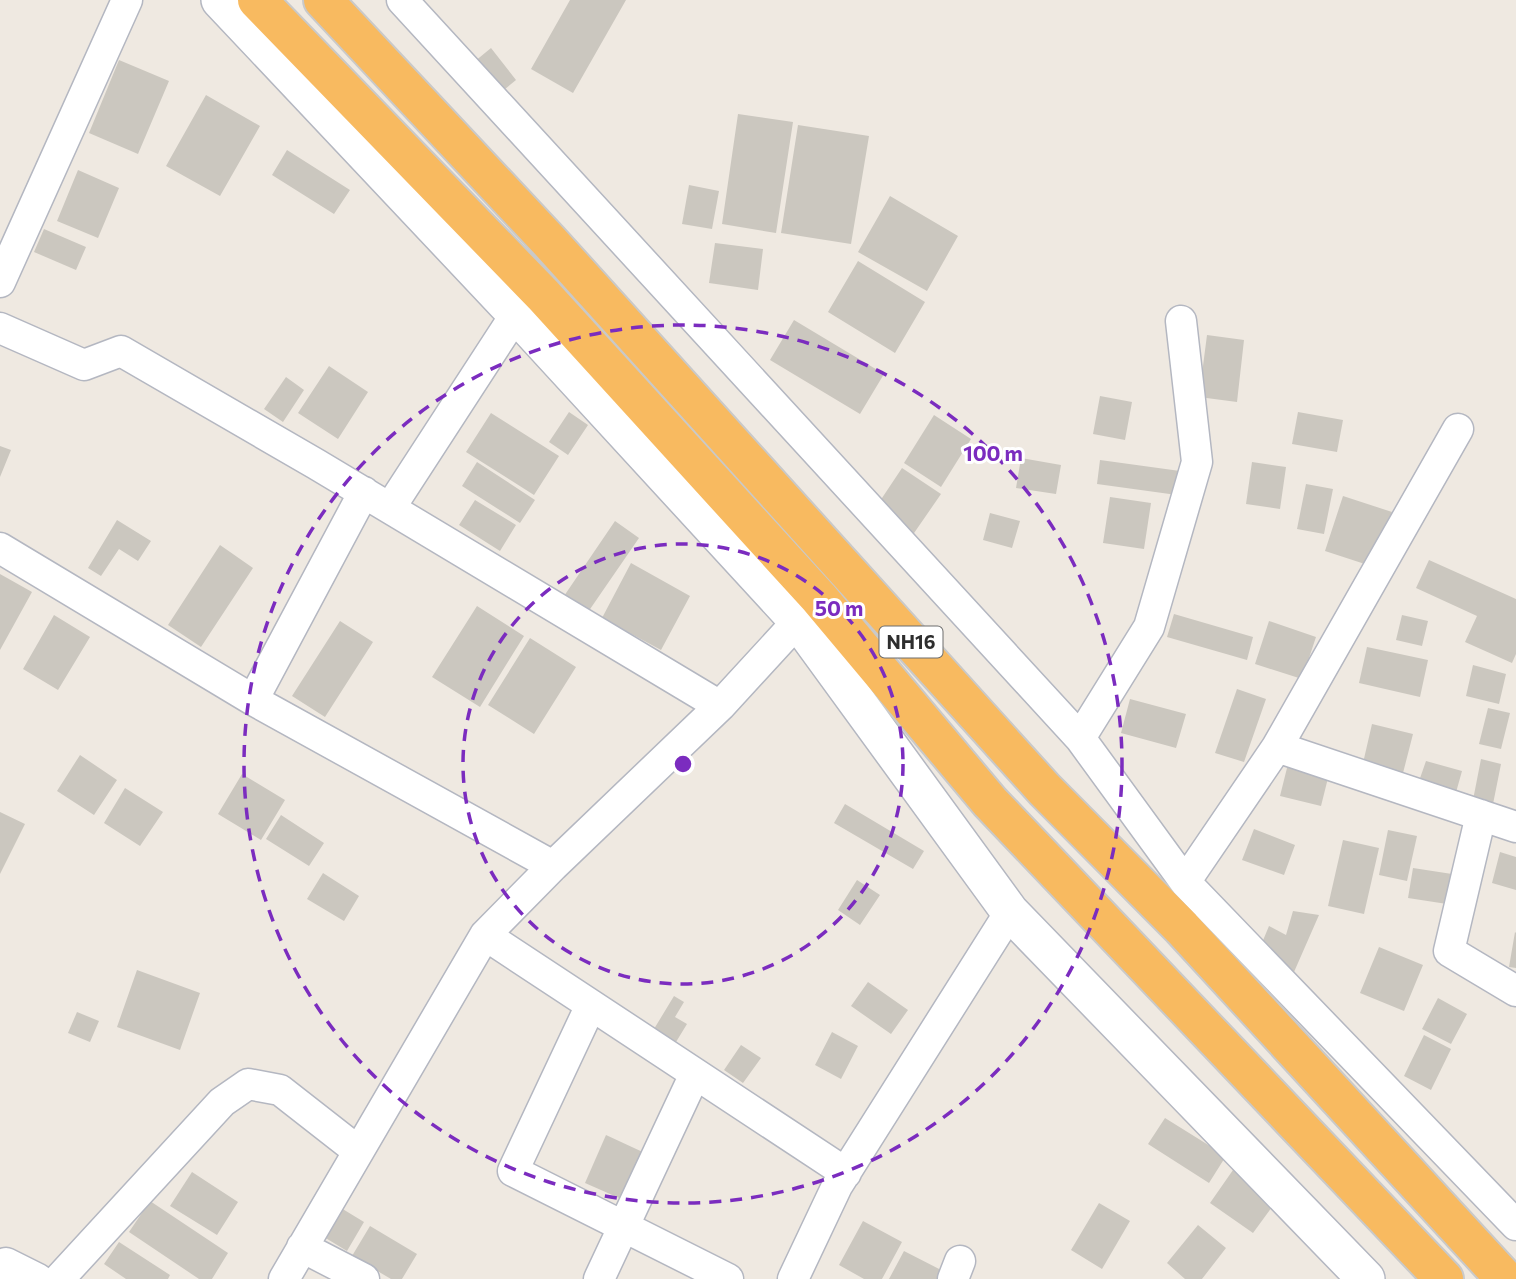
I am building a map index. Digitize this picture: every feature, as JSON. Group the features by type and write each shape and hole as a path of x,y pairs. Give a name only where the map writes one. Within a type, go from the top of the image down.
{"highway":[{"name":"NH16","path":"257,0 543,295 819,598 990,802 1444,1279"},
{"name":"NH16","path":"323,0 558,251 1044,789 1182,928 1505,1279"}],"street":[{"path":"0,282 127,0"},
{"path":"220,0 516,314 798,621 1010,912 1366,1279"},
{"path":"402,0 1080,738 1185,882 1516,1225"},
{"path":"390,508 516,314"},
{"path":"1080,738 1149,628 1197,462 1181,321"},
{"path":"0,328 84,365 121,351 364,492 720,706"},
{"path":"1185,882 1278,747 1458,429"},
{"path":"253,700 364,492"},
{"path":"0,548 253,700 553,866"},
{"path":"284,1279 485,935 720,706 798,621"},
{"path":"1278,747 1516,827"},
{"path":"1481,815 1449,951 1516,991"},
{"path":"793,1279 837,1186 1010,912"},
{"path":"485,935 846,1173"},
{"path":"591,1005 513,1171 728,1279"},
{"path":"599,1279 695,1074"},
{"path":"59,1279 222,1102 248,1084 280,1090 358,1151"},
{"path":"302,1247 364,1279"},
{"path":"0,1265 6,1263 38,1279"}],"building":[{"path":"570,0 626,0 573,93 531,69"},
{"path":"491,48 516,80 499,94 474,62"},
{"path":"119,60 169,81 138,154 89,133"},
{"path":"206,95 260,126 220,196 166,166"},
{"path":"738,114 793,122 776,233 722,224"},
{"path":"798,125 869,136 851,244 781,233"},
{"path":"287,150 350,190 334,214 272,175"},
{"path":"78,170 119,188 98,238 57,221"},
{"path":"689,185 719,191 712,229 682,224"},
{"path":"890,196 958,236 927,291 858,252"},
{"path":"44,229 86,247 76,270 34,252"},
{"path":"715,243 763,249 758,290 709,283"},
{"path":"858,261 925,302 895,353 828,312"},
{"path":"794,320 884,374 860,414 770,360"},
{"path":"1207,335 1244,340 1237,402 1199,397"},
{"path":"329,366 368,392 338,439 298,413"},
{"path":"286,377 304,390 283,422 264,409"},
{"path":"1100,396 1132,402 1125,440 1093,434"},
{"path":"569,412 588,425 568,455 549,442"},
{"path":"1298,412 1343,420 1337,452 1292,444"},
{"path":"491,413 559,456 534,495 466,452"},
{"path":"934,415 971,439 941,487 904,463"},
{"path":"0,446 11,450 0,477"},
{"path":"1021,458 1061,465 1056,494 1016,488"},
{"path":"1100,460 1180,471 1177,495 1097,484"},
{"path":"477,462 535,500 520,523 462,486"},
{"path":"1252,462 1286,467 1280,509 1246,504"},
{"path":"902,468 941,494 912,536 874,510"},
{"path":"1306,484 1333,489 1324,534 1297,529"},
{"path":"1343,496 1392,512 1374,567 1325,551"},
{"path":"1110,497 1151,503 1144,549 1103,543"},
{"path":"475,500 516,525 500,551 459,525"},
{"path":"990,513 1020,521 1012,548 983,540"},
{"path":"117,520 151,541 138,561 119,549 101,576 88,568"},
{"path":"615,521 639,538 586,615 562,599"},
{"path":"220,545 253,568 201,647 168,625"},
{"path":"1429,560 1516,599 1516,654 1512,663 1465,642 1477,616 1416,588"},
{"path":"631,563 690,596 661,650 602,618"},
{"path":"0,574 32,592 0,650"},
{"path":"477,606 524,636 480,707 432,677"},
{"path":"1174,614 1253,637 1247,660 1167,637"},
{"path":"54,615 90,637 58,690 23,669"},
{"path":"1402,615 1428,621 1422,646 1396,640"},
{"path":"340,621 373,642 325,717 292,696"},
{"path":"1269,621 1316,637 1302,679 1255,664"},
{"path":"530,638 576,667 534,734 488,705"},
{"path":"1367,647 1428,660 1420,697 1359,683"},
{"path":"1473,665 1506,674 1499,704 1466,696"},
{"path":"1237,689 1266,699 1244,762 1215,753"},
{"path":"1130,699 1186,714 1176,748 1121,733"},
{"path":"1488,708 1510,713 1501,749 1479,744"},
{"path":"1372,724 1413,734 1403,773 1363,763"},
{"path":"80,755 117,780 94,815 57,791"},
{"path":"1481,759 1501,764 1493,804 1473,800"},
{"path":"1426,761 1462,771 1455,796 1418,784"},
{"path":"1288,764 1329,774 1321,806 1280,796"},
{"path":"242,774 285,800 261,840 218,814"},
{"path":"125,788 163,812 140,846 104,823"},
{"path":"845,804 924,851 913,869 834,823"},
{"path":"0,812 25,824 0,874"},
{"path":"281,815 324,843 309,866 266,839"},
{"path":"1254,829 1295,845 1284,875 1242,860"},
{"path":"1388,830 1417,836 1407,881 1379,875"},
{"path":"1343,840 1379,848 1364,914 1328,906"},
{"path":"1500,852 1516,857 1516,890 1492,883"},
{"path":"1413,868 1452,874 1447,904 1408,898"},
{"path":"323,873 359,896 344,921 307,899"},
{"path":"857,880 880,895 860,925 838,910"},
{"path":"1293,911 1319,915 1294,972 1259,950 1269,926 1286,935"},
{"path":"1516,933 1516,968 1509,967"},
{"path":"1379,947 1423,965 1404,1011 1360,993"},
{"path":"137,970 200,993 180,1050 117,1027"},
{"path":"868,982 908,1010 891,1034 851,1006"},
{"path":"674,996 684,1002 675,1017 687,1024 676,1042 654,1029"},
{"path":"1438,998 1467,1014 1451,1044 1422,1029"},
{"path":"77,1012 99,1021 90,1042 68,1033"},
{"path":"832,1032 858,1046 841,1079 815,1065"},
{"path":"1424,1035 1451,1049 1431,1090 1404,1076"},
{"path":"741,1045 761,1058 743,1083 724,1070"},
{"path":"1165,1118 1226,1156 1209,1183 1148,1144"},
{"path":"606,1135 647,1154 626,1201 585,1183"},
{"path":"1233,1170 1277,1200 1253,1233 1210,1203"},
{"path":"192,1172 238,1202 217,1235 170,1206"},
{"path":"150,1201 228,1253 212,1279 199,1279 129,1232"},
{"path":"1099,1203 1130,1221 1102,1269 1071,1250"},
{"path":"341,1208 364,1222 347,1251 324,1237"},
{"path":"863,1221 902,1242 882,1279 864,1279 839,1265"},
{"path":"1198,1225 1226,1248 1202,1279 1185,1279 1167,1263"},
{"path":"370,1226 417,1254 402,1279 391,1279 352,1256"},
{"path":"119,1242 170,1275 168,1279 126,1279 104,1264"},
{"path":"904,1251 945,1272 942,1279 889,1279"}]}
